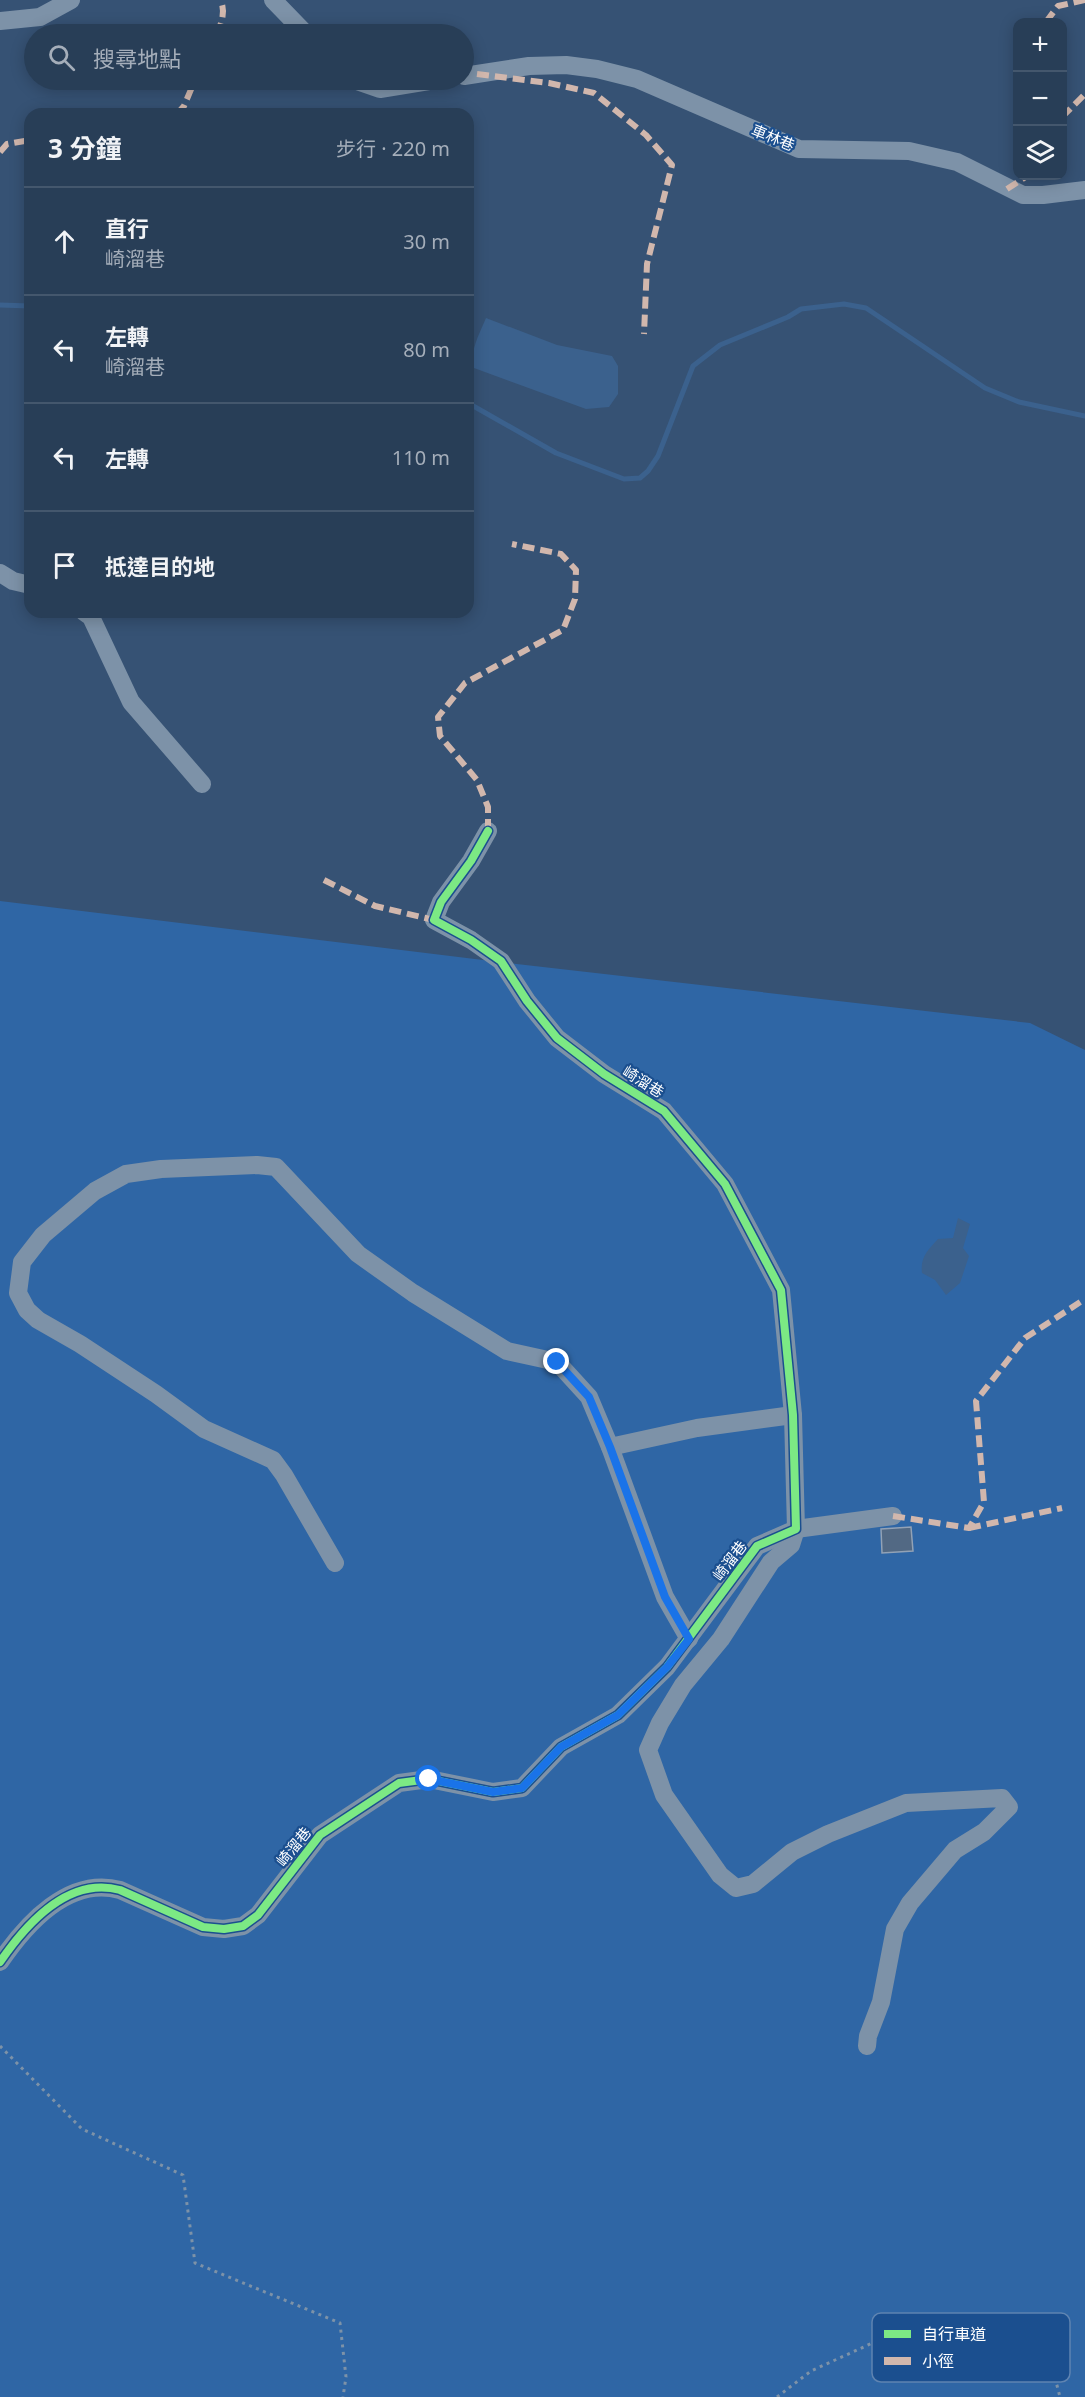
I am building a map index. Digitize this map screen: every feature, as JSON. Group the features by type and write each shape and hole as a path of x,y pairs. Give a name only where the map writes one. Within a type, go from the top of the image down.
{"street":[{"path":"0,21 40,17 71,0"},
{"path":"273,0 296,24"},
{"name":"車林巷","path":"474,74 529,66 566,65 597,69 637,79 799,149 909,151 957,162 1023,195 1085,190"},
{"path":"0,573 13,581 24,584"},
{"path":"91,618 131,702 202,784"},
{"name":"崎溜巷","path":"0,1962 12,1945 46,1909 87,1888 106,1886 120,1890 202,1927 224,1929 243,1926 258,1915 320,1835 399,1783 429,1779 493,1792 522,1788 561,1747 618,1715 667,1667 757,1546 795,1529 793,1416 781,1290 725,1184 664,1111 604,1074 557,1038 527,1001 501,961 471,940 434,920 441,902 471,861 488,831"},
{"path":"335,1563 273,1460 204,1429 156,1394 90,1350 38,1320 27,1310 18,1293 22,1262 43,1235 95,1191 126,1174 161,1169 257,1165 276,1167 358,1254 507,1352 557,1362 589,1397 610,1447 665,1597 689,1639"},
{"path":"610,1447 709,1426 793,1416"},
{"path":"867,2046 868,2036 881,2002 895,1929 910,1903 955,1850 984,1832 1009,1807 1002,1798 906,1803 828,1834 792,1852 753,1884 736,1888 720,1875 664,1795 648,1750 660,1723 683,1685 721,1639 771,1562 791,1545 795,1529 893,1516"}],"path":[{"path":"0,2046 82,2129 183,2175 195,2263 340,2323 346,2377 343,2397"},
{"path":"777,2397 811,2371 872,2343"},
{"path":"1056,2382 1060,2397"}],"shaded area":[{"path":"486,318 557,345 612,356 618,366 618,394 609,407 586,409 474,368 474,349"},
{"path":"0,901 1030,1023 1085,1050 1085,2397 0,2397"},
{"path":"958,1218 970,1224 963,1248 969,1256 960,1283 946,1295 935,1280 922,1273 922,1262 928,1250 938,1239 953,1238"}],"building":[{"path":"911,1527 913,1551 882,1553 881,1529"}],"waterway":[{"path":"474,406 556,453 624,479 640,478 658,456 693,366 720,345 788,317 801,309 844,304 866,308 985,388 1019,402 1085,416"},
{"path":"0,305 24,306"}],"marked path":[{"path":"220,0 223,8 220,24"},
{"path":"1049,18 1058,6 1085,0"},
{"path":"477,74 549,83 594,93 646,135 672,165 647,264 644,334"},
{"path":"182,108 191,90"},
{"path":"1067,112 1085,94"},
{"path":"0,152 7,144 24,141"},
{"path":"1007,189 1021,180"},
{"path":"488,831 488,807 477,780 440,736 438,717 465,683 563,630 575,599 576,570 561,554 512,544"},
{"path":"324,880 375,906 434,920"},
{"path":"893,1516 969,1528 984,1502 976,1401 1025,1338 1085,1299"},
{"path":"969,1528 1062,1508"}],"cycle path":[{"path":"0,1962 36,1919 51,1906 83,1890 101,1888 120,1890 203,1927 224,1929 243,1926 258,1915 320,1835 399,1783 429,1779 493,1792 522,1788 561,1747 618,1715 667,1667 757,1546 796,1529 793,1415 781,1290 725,1184 664,1111 604,1074 557,1038 527,1001 501,961 471,940 434,920 441,902 471,861 488,831"}],"route":[{"path":"429,1779 493,1792 522,1788 561,1747 618,1715 667,1667 689,1639 665,1597 610,1447 589,1397 557,1362"}]}
